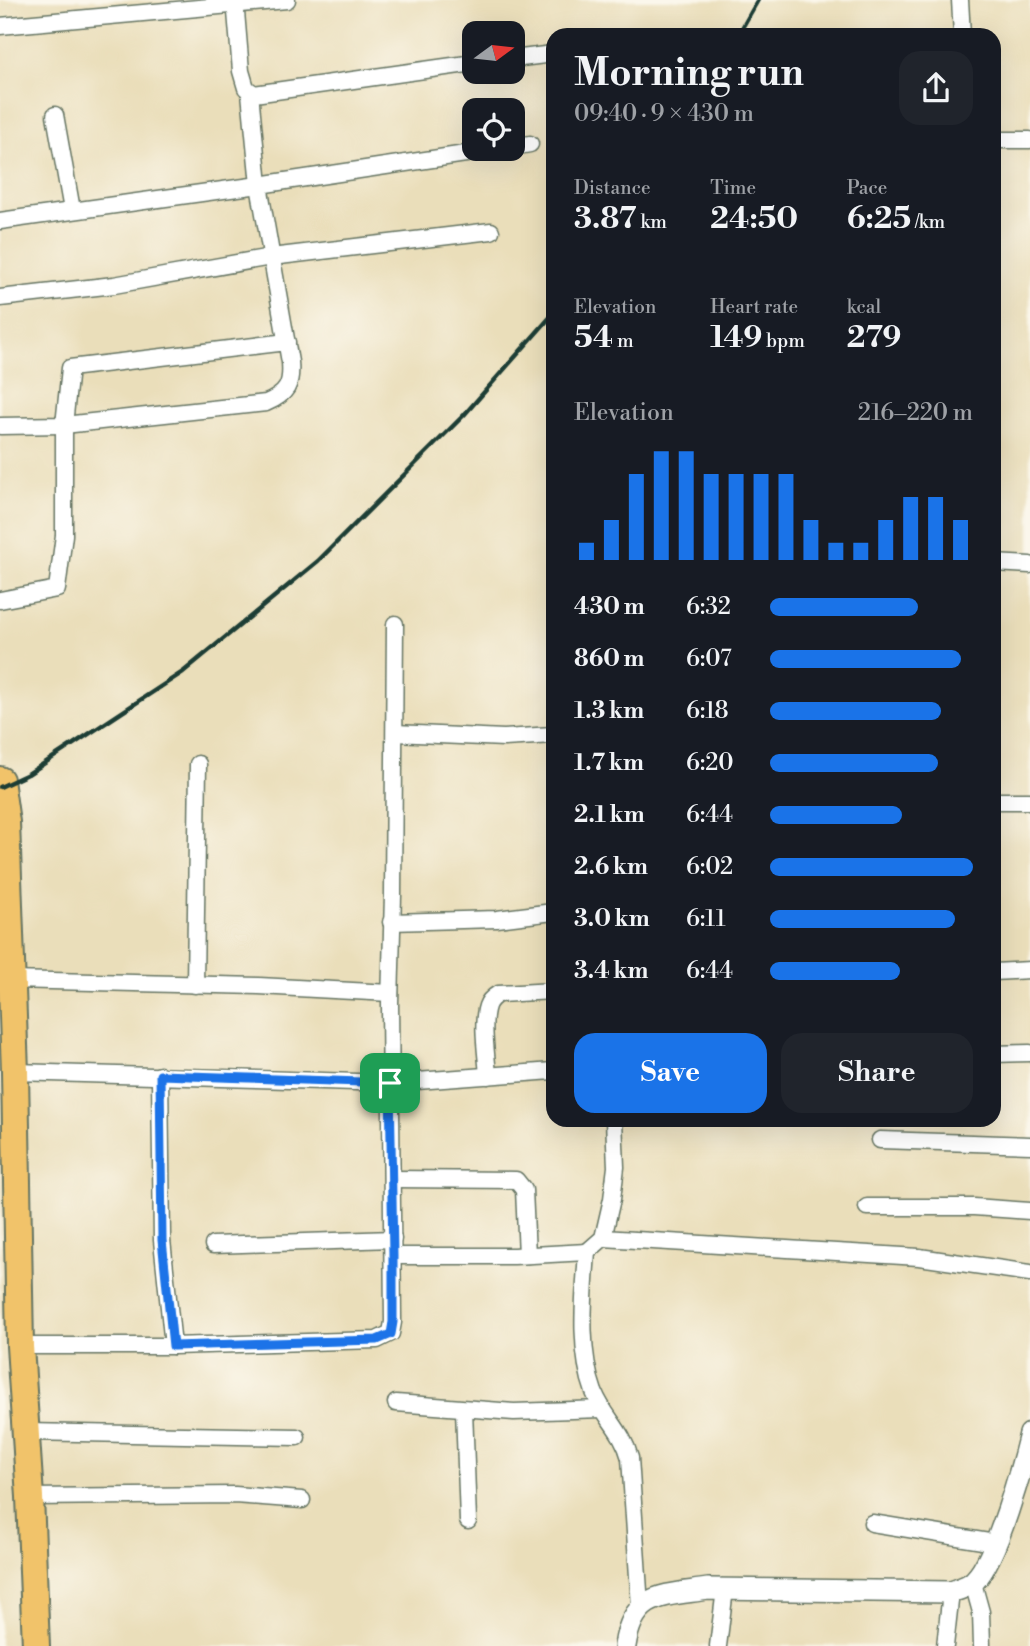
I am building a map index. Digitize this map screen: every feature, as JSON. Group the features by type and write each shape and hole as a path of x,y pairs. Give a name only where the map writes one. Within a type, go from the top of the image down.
{"main road":[{"path":"0,780 6,822 4,903 10,980 6,1024 15,1072 8,1105 8,1180 30,1497 36,1646"}],"street":[{"path":"0,26 287,0"},
{"path":"960,0 962,28"},
{"path":"0,426 64,425 266,403 288,390 291,377 287,342 259,185 250,93 241,71 235,3"},
{"path":"525,58 546,55"},
{"path":"250,93 260,94 462,65"},
{"path":"55,115 72,209"},
{"path":"1001,140 1030,140"},
{"path":"525,145 530,144"},
{"path":"0,221 462,155"},
{"path":"0,298 114,285 271,257 491,231"},
{"path":"0,600 57,589 64,535 64,425 70,368 287,342"},
{"path":"1001,563 1030,565"},
{"path":"20,1346 173,1346 377,1340 391,1334 393,1179 390,993 395,624"},
{"path":"395,733 504,738 546,736"},
{"path":"195,985 198,764"},
{"path":"1001,801 1030,801"},
{"path":"391,922 497,919 546,913"},
{"path":"1001,972 1030,970"},
{"path":"10,980 390,993"},
{"path":"488,1076 486,1017 491,998 498,994 546,991"},
{"path":"1001,1054 1030,1054"},
{"path":"15,1072 390,1083 546,1072"},
{"path":"160,1075 162,1240 173,1346"},
{"path":"393,1256 587,1252 603,1238 612,1199 616,1167 614,1127"},
{"path":"880,1140 1030,1145"},
{"path":"393,1179 516,1180 524,1190 527,1255"},
{"path":"867,1207 974,1207 1030,1211"},
{"path":"603,1238 919,1257 1030,1273"},
{"path":"213,1245 393,1239"},
{"path":"587,1252 584,1308 590,1379 602,1409 626,1442 630,1458 640,1606 631,1620 625,1646"},
{"path":"396,1403 534,1413 602,1409"},
{"path":"464,1409 468,1521"},
{"path":"26,1432 297,1437"},
{"path":"640,1606 671,1595 708,1588 951,1592 973,1583 988,1564 1023,1464 1030,1434"},
{"path":"30,1497 235,1495 302,1500"},
{"path":"872,1522 995,1543"},
{"path":"973,1583 981,1612 982,1646"},
{"path":"718,1646 725,1589"},
{"path":"945,1646 951,1592"}],"railway":[{"path":"742,28 758,0"},
{"path":"0,787 28,774 183,672 318,561 464,415 546,322"}],"route":[{"path":"160,1075 390,1083 393,1256 391,1334 377,1340 173,1346 162,1240 160,1075"}]}
